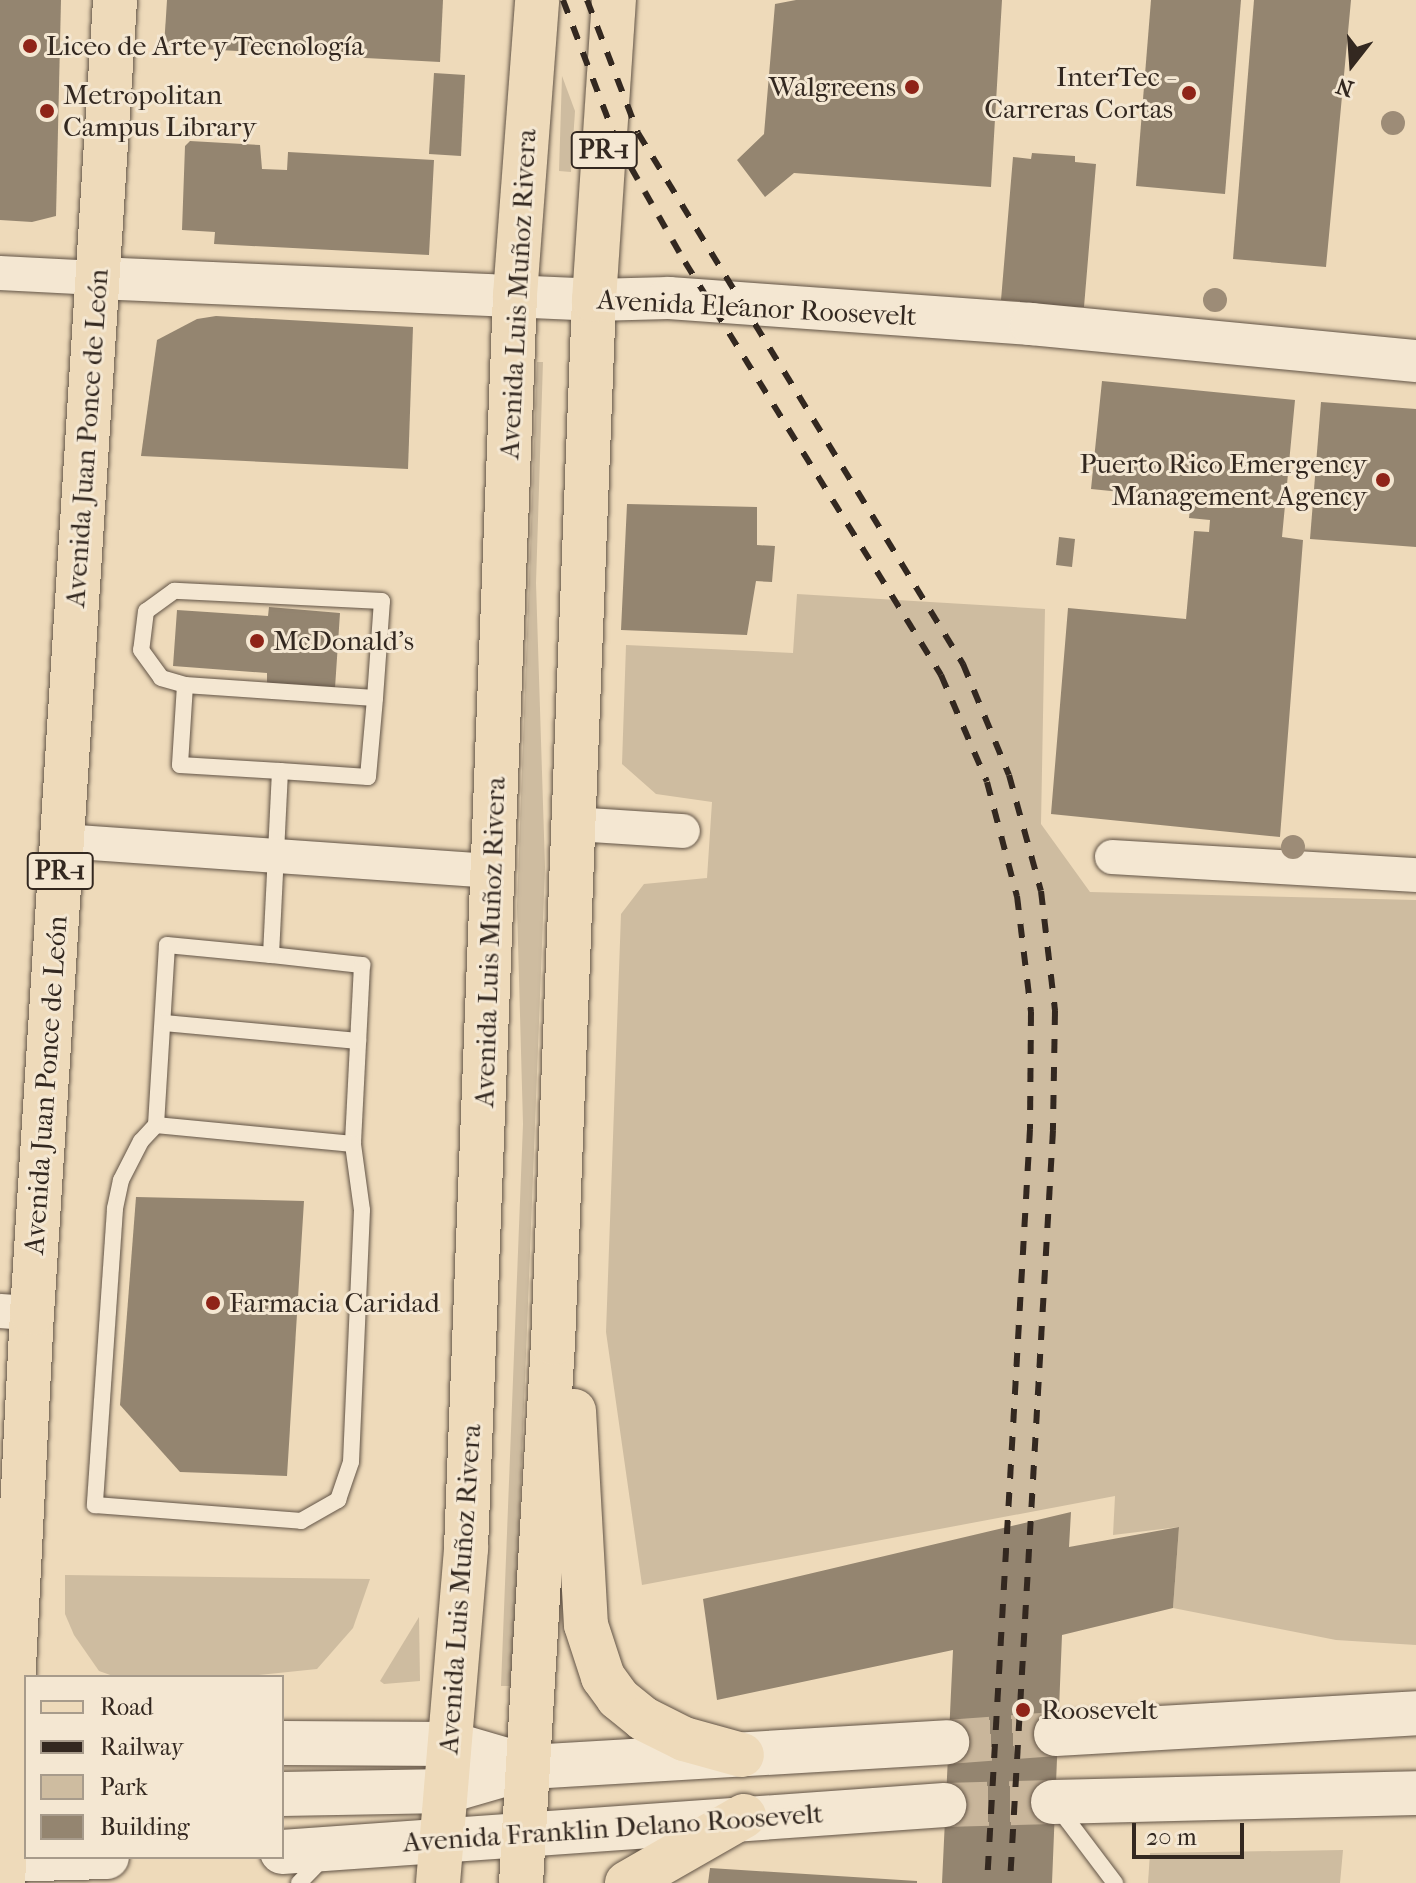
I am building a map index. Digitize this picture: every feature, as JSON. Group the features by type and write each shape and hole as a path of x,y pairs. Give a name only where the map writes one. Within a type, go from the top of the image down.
{"main road":[{"name":"Avenida Juan Ponce de León","path":"2,1868 17,1799 12,1743 16,1312 62,841 115,0"},
{"name":"Avenida Luis Muñoz Rivera","path":"441,1862 466,1548 515,295 537,0"},
{"name":"PR-1","path":"521,1883 553,1343 594,300 614,0"},
{"path":"553,1343 575,1417 586,1625 603,1677 618,1698 644,1719 684,1739 742,1755"},
{"path":"1056,1734 1416,1713"},
{"name":"Avenida Franklin Delano Roosevelt","path":"284,1794 447,1791 530,1767 947,1742"},
{"name":"Avenida Franklin Delano Roosevelt","path":"284,1743 451,1744 530,1767"},
{"path":"1053,1802 1416,1793"},
{"name":"Avenida Franklin Delano Roosevelt","path":"284,1852 331,1849 441,1862 525,1835 744,1816 944,1805"},
{"path":"627,1883 744,1816"},
{"path":"2,1868 88,1859"}],"street":[{"path":"0,273 97,278"},
{"name":"Avenida Eleanor Roosevelt","path":"97,278 594,300 669,298 1031,324 1416,361"},
{"path":"574,824 683,831"},
{"path":"62,841 494,871"},
{"path":"1112,857 1416,875"}],"lane":[{"path":"185,685 180,765 368,777 375,698 382,601 174,591 146,611 141,650 161,678 185,685 375,698"},
{"path":"271,955 280,771"},
{"path":"167,945 362,965 353,1144 361,1242 351,1462 338,1500 301,1521 95,1505 115,1209 121,1180 141,1141 156,1125 164,1023 167,945"},
{"path":"164,1023 358,1041"},
{"path":"156,1125 353,1144"},
{"path":"1053,1802 1115,1883"},
{"path":"299,1883 331,1849"}],"green space":[{"path":"562,76 575,111 571,172 559,171"},
{"path":"537,362 543,362 536,583 545,867 513,1686 501,1686 523,1124 517,906"},
{"path":"797,594 1045,609 1041,824 1090,892 1416,900 1416,1645 1336,1640 1173,1608 1179,1527 1113,1535 1115,1496 642,1585 606,1332 621,914 644,884 707,878 712,802 656,794 622,764 626,645 793,653"},
{"path":"65,1575 370,1579 353,1628 317,1669 258,1675 110,1675 99,1671 74,1635 65,1614"},
{"path":"419,1617 420,1681 384,1684 380,1681"},
{"path":"1343,1850 1340,1883 1148,1883 1150,1853"}],"building":[{"path":"0,0 61,0 56,216 32,222 0,220"},
{"path":"167,0 443,0 440,62 164,47"},
{"name":"Walgreens","path":"796,0 1002,0 991,187 794,173 765,197 737,160 764,134 775,4"},
{"name":"InterTec - Carreras Cortas","path":"1151,0 1241,0 1225,194 1136,186"},
{"path":"1254,0 1351,0 1326,267 1233,259"},
{"path":"434,73 465,75 461,156 429,154"},
{"path":"190,141 260,145 262,169 287,170 288,152 434,160 429,255 214,244 215,232 182,230 185,146"},
{"path":"1032,153 1075,156 1075,162 1096,164 1084,307 1020,306 1020,301 1001,300 1013,157 1031,159"},
{"path":"216,316 413,327 408,469 141,456 157,340 197,319"},
{"path":"1102,381 1295,400 1282,537 1303,540 1280,837 1051,814 1068,608 1186,619 1194,531 1209,532 1210,520 1189,518 1191,499 1091,489"},
{"path":"1321,402 1416,409 1416,547 1310,539"},
{"path":"627,504 757,507 757,545 775,546 772,582 756,581 747,635 621,630"},
{"path":"1059,537 1075,539 1072,567 1056,565"},
{"name":"McDonald's","path":"269,607 340,613 335,688 267,683 267,673 173,666 177,610 268,616"},
{"name":"Farmacia Caridad","path":"136,1197 304,1201 287,1476 180,1472 120,1405"},
{"path":"1071,1512 1069,1547 1179,1527 1173,1608 1062,1635 1052,1883 942,1883 953,1650 717,1700 703,1599"},
{"path":"710,1868 917,1881 917,1883 708,1883"}],"tunnel":[{"path":"947,1742 1056,1734"},
{"path":"944,1805 1053,1802"}],"railway":[{"path":"563,0 617,143 685,262 941,675 987,782 1017,896 1031,1012 1030,1129 987,1883"},
{"path":"587,0 638,133 963,664 1009,775 1041,891 1055,1011 1053,1130 1010,1883"}],"place":[{"name":"Liceo de Arte y Tecnología","path":"30,46"},
{"name":"Walgreens","path":"912,87"},
{"name":"InterTec - Carreras Cortas","path":"1189,93"},
{"name":"Metropolitan Campus Library","path":"47,111"},
{"name":"Puerto Rico Emergency Management Agency","path":"1383,480"},
{"name":"McDonald's","path":"257,641"},
{"name":"Farmacia Caridad","path":"213,1303"},
{"name":"Roosevelt","path":"1023,1710"}]}
